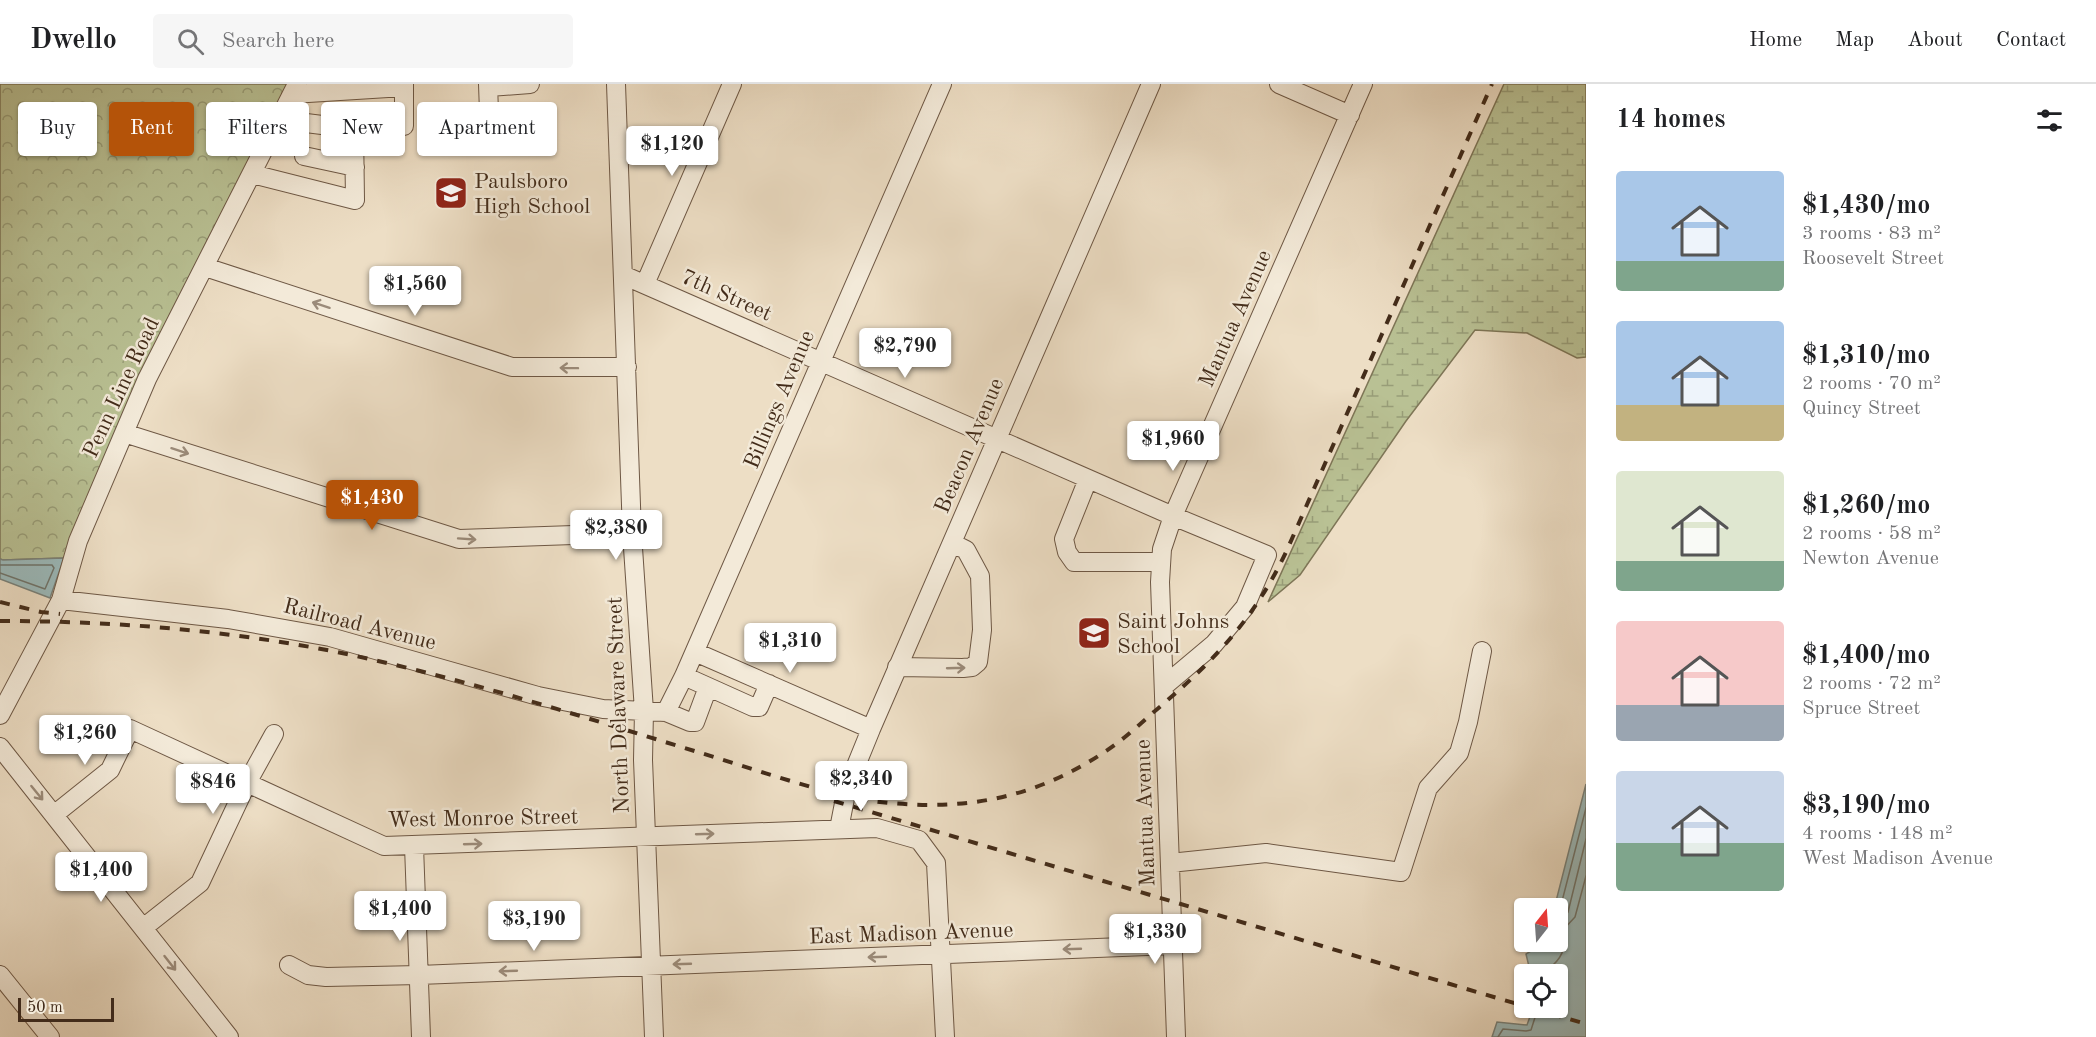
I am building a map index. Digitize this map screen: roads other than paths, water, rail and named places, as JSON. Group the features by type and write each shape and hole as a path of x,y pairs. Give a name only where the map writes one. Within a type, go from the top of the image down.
{"street":[{"path":"489,102 488,86 530,84"},
{"name":"North Delaware Street","path":"616,84 632,533 644,711 646,837 654,1037"},
{"path":"645,284 732,84"},
{"name":"Billings Avenue","path":"666,712 695,652 942,84"},
{"name":"Beacon Avenue","path":"839,829 847,788 871,729 1151,84"},
{"path":"1279,84 1350,115"},
{"name":"Mantua Avenue","path":"1176,1037 1160,562 1165,537 1173,516 1363,84"},
{"path":"294,89 404,86 404,102"},
{"name":"Penn Line Road","path":"0,715 61,600 78,541 147,380 261,156"},
{"path":"304,156 355,167"},
{"path":"252,174 356,200 355,156"},
{"path":"205,267 512,367 627,367"},
{"name":"7th Street","path":"623,275 1173,516 1268,555 1245,607 1214,644 1164,686"},
{"path":"124,433 459,539 632,533"},
{"path":"1088,479 1064,539 1066,552 1074,562 1160,562"},
{"path":"897,668 963,668 972,667 978,662 981,630 980,576 966,550 952,543"},
{"name":"Railroad Avenue","path":"61,600 228,619 330,637 538,696 603,708 644,711"},
{"path":"1170,862 1266,853 1401,872 1428,788 1459,753 1468,722 1482,651"},
{"path":"695,652 871,729"},
{"path":"684,676 753,707 759,707 769,684"},
{"path":"644,711 666,712 695,722 708,687"},
{"name":"West Monroe Street","path":"54,814 110,770 130,729 384,846 877,828 919,840 936,863 941,955"},
{"path":"143,928 200,883 247,783 274,734"},
{"path":"0,747 229,1037"},
{"path":"414,846 421,1037"},
{"name":"East Madison Avenue","path":"289,965 308,975 326,977 419,975 1172,945"},
{"path":"941,955 945,1037"},
{"path":"0,975 50,1037"}],"water":[{"path":"64,558 50,598 0,579 0,559"},
{"path":"1586,784 1586,1037 1492,1037 1497,1022 1527,1025 1529,1018 1568,1018 1568,964 1528,964 1526,954 1529,952 1568,952 1568,898 1557,898"}],"railway":[{"path":"0,621 94,623 188,630 328,650 497,692 858,799 924,805 956,804 987,800 1047,783 1106,751 1182,688 1234,635 1262,595 1287,550 1492,84"},
{"path":"0,602 60,614"},
{"path":"834,801 1514,1003"},
{"path":"1566,1018 1586,1024"}],"place":[{"name":"Paulsboro High School","path":"451,193"},
{"name":"Saint Johns School","path":"1094,633"}]}
